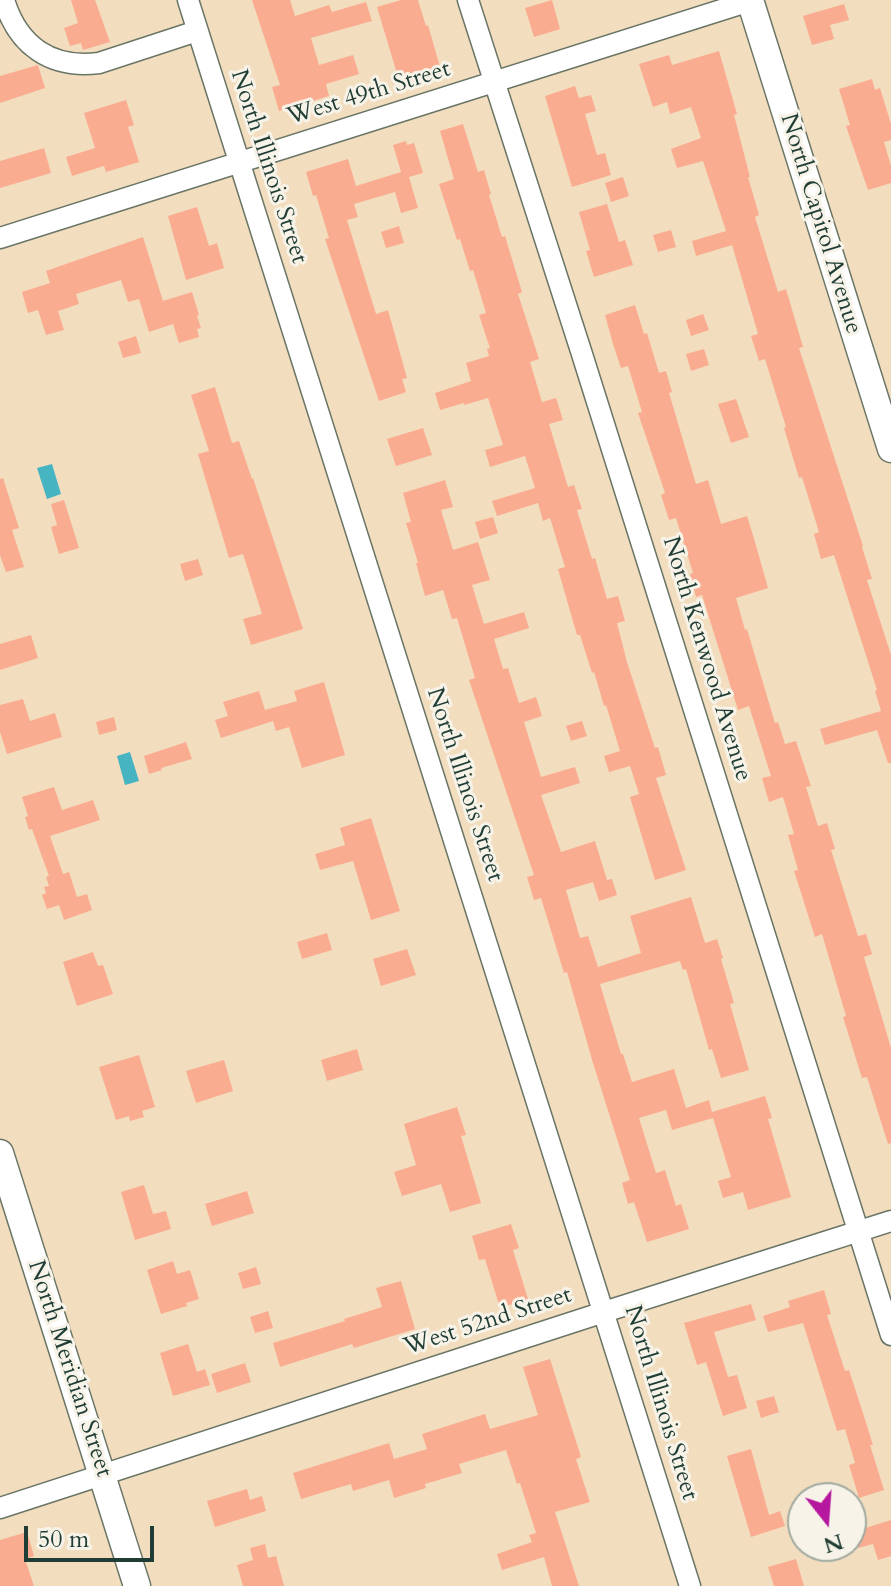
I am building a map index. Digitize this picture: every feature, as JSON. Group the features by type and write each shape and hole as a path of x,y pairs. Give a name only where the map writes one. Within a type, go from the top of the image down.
{"main road":[{"name":"North Capitol Avenue","path":"751,0 891,449"},
{"name":"North Meridian Street","path":"0,1153 137,1586"}],"street":[{"path":"4,0 10,17 24,39 43,54 66,63 99,63 197,31"},
{"name":"North Illinois Street","path":"188,0 690,1586"},
{"name":"North Kenwood Avenue","path":"468,0 596,396 891,1335"},
{"name":"West 49th Street","path":"0,238 751,0"},
{"name":"West 52nd Street","path":"0,1508 891,1221"}],"water":[{"path":"52,464 61,494 47,499 37,468"},
{"path":"130,752 139,781 125,785 117,756"}],"building":[{"path":"71,0 95,0 110,42 83,50 81,43 70,46 64,28 78,23"},
{"path":"252,0 290,0 295,16 329,5 332,12 366,2 372,21 311,38 319,65 353,55 359,74 326,84 329,96 279,111 272,87 280,85"},
{"path":"401,0 418,0 442,74 401,87 377,7"},
{"path":"552,0 560,29 534,37 525,8"},
{"path":"844,4 849,20 830,25 834,39 812,45 803,16"},
{"path":"719,51 737,114 734,115 759,215 755,217 778,292 786,289 803,347 799,348 863,546 872,579 867,580 891,655 891,763 888,763 877,730 825,745 820,729 881,711 877,690 834,555 821,559 814,534 819,532 802,477 799,478 765,359 759,361 751,336 758,334 732,245 696,256 692,241 726,231 703,161 677,168 671,149 701,138 691,107 670,114 667,102 653,107 639,64 669,55 672,65"},
{"path":"38,65 45,88 0,103 0,76"},
{"path":"872,79 875,90 880,88 891,124 891,140 884,142 891,166 891,183 868,190 846,126 850,125 839,89"},
{"path":"575,86 579,98 591,95 596,111 585,114 597,155 605,153 611,175 572,187 545,96"},
{"path":"126,100 134,125 128,127 139,162 106,172 104,166 72,176 66,157 95,148 84,113"},
{"path":"463,124 478,172 484,170 502,237 505,236 522,292 518,294 539,359 530,362 542,402 556,398 563,420 549,424 568,487 574,485 582,509 577,510 607,599 618,596 625,621 617,623 627,662 666,775 656,778 686,870 655,880 630,797 639,794 630,766 609,772 604,756 620,751 594,672 580,635 577,635 558,569 565,567 550,518 543,521 538,503 497,516 492,501 535,488 525,456 490,467 485,450 503,445 488,398 440,410 435,393 471,381 466,363 489,356 487,349 490,348 479,315 486,313 473,270 470,271 460,239 457,240 439,184 454,179 440,131"},
{"path":"406,141 407,145 414,143 423,173 409,177 418,208 401,213 395,192 354,204 358,217 347,220 376,314 388,310 407,378 402,379 406,392 379,401 325,239 329,238 316,195 313,196 306,172 348,159 356,186 401,172 393,145"},
{"path":"44,148 51,173 0,188 0,161"},
{"path":"623,177 629,196 611,202 605,183"},
{"path":"607,204 619,242 625,240 633,265 594,277 579,212"},
{"path":"197,207 209,246 217,243 224,268 186,280 168,216"},
{"path":"399,226 404,243 386,248 381,232"},
{"path":"671,230 676,247 658,252 653,235"},
{"path":"143,237 163,301 192,292 199,315 199,337 179,343 173,324 149,332 139,299 128,302 121,280 76,294 79,304 58,311 64,330 46,335 38,310 28,313 22,292 50,283 46,271"},
{"path":"635,305 659,373 666,371 672,392 669,393 696,484 708,480 721,524 747,516 755,542 768,588 736,598 775,723 778,722 785,744 796,741 811,786 806,787 818,826 827,823 835,849 831,850 858,936 866,934 872,954 864,957 891,1048 891,1143 888,1144 867,1077 862,1078 822,934 815,937 794,871 798,870 788,835 794,834 783,797 769,802 762,778 771,776 749,706 738,710 702,595 696,597 690,574 693,573 676,518 669,520 661,495 665,493 638,413 642,412 628,366 621,368 613,344 605,315"},
{"path":"703,314 709,330 691,336 686,320"},
{"path":"136,336 141,353 123,358 118,342"},
{"path":"704,349 709,365 691,371 686,354"},
{"path":"215,387 232,443 239,441 253,478 303,629 251,645 243,619 262,614 243,554 229,558 198,454 209,451 191,395"},
{"path":"736,399 749,437 731,443 718,404"},
{"path":"423,428 432,455 396,466 387,439"},
{"path":"3,478 19,528 12,530 24,567 6,572 0,555 0,479"},
{"path":"445,480 453,507 441,510 453,550 478,542 490,580 472,585 484,624 524,612 529,628 494,639 503,669 508,668 519,703 536,697 542,716 524,722 541,777 575,767 580,783 541,795 561,852 595,841 607,880 612,879 617,895 599,901 593,882 566,890 580,938 588,936 598,967 641,953 630,916 691,897 705,943 717,939 723,958 734,1003 730,1004 749,1070 721,1078 712,1049 709,1050 686,969 683,970 680,961 600,984 632,1082 674,1069 686,1108 709,1100 712,1112 765,1096 772,1118 768,1119 791,1197 748,1210 743,1192 723,1198 718,1181 731,1177 713,1118 672,1130 666,1110 639,1118 656,1173 665,1170 676,1206 681,1204 689,1229 647,1242 634,1202 628,1204 622,1183 630,1180 567,972 564,973 541,898 534,900 527,877 534,875 469,680 475,678 457,618 452,619 443,590 425,596 416,563 406,523 411,522 403,493"},
{"path":"64,500 79,548 59,554 51,527 57,525 51,504"},
{"path":"493,517 498,533 480,539 475,522"},
{"path":"198,559 203,575 185,581 180,564"},
{"path":"31,635 38,658 0,670 0,644"},
{"path":"324,682 345,755 302,768 289,727 276,731 273,721 221,738 215,720 228,716 223,702 259,691 265,710 297,701 294,691"},
{"path":"23,699 30,721 55,713 62,737 7,754 0,732 0,705"},
{"path":"114,717 117,730 99,735 96,722"},
{"path":"582,721 587,736 571,741 566,726"},
{"path":"186,742 192,759 149,774 144,756"},
{"path":"54,787 62,810 93,800 100,820 50,836 63,874 69,872 77,897 87,894 92,910 64,920 59,905 47,909 42,895 46,893 44,887 49,886 46,877 49,876 32,829 29,830 22,797"},
{"path":"371,818 400,911 371,920 353,861 320,870 315,854 345,845 340,828"},
{"path":"327,933 332,950 302,959 297,942"},
{"path":"407,949 416,975 381,986 373,959"},
{"path":"93,952 98,966 103,965 113,994 77,1006 63,962"},
{"path":"357,1049 363,1070 327,1081 321,1060"},
{"path":"139,1055 155,1107 142,1111 144,1117 130,1121 129,1116 116,1120 99,1067"},
{"path":"224,1060 233,1091 196,1103 186,1071"},
{"path":"457,1107 466,1135 461,1136 481,1203 450,1212 441,1184 402,1196 394,1172 416,1165 404,1124"},
{"path":"144,1185 153,1214 166,1211 171,1229 135,1240 121,1192"},
{"path":"247,1191 254,1213 212,1226 205,1204"},
{"path":"511,1224 519,1248 513,1250 528,1299 500,1308 485,1259 479,1260 472,1236"},
{"path":"173,1261 177,1274 190,1270 199,1299 161,1314 147,1270"},
{"path":"256,1267 261,1284 243,1289 238,1273"},
{"path":"401,1281 415,1329 354,1348 352,1344 280,1367 273,1343 382,1307 376,1288"},
{"path":"824,1290 831,1314 827,1315 845,1371 849,1370 884,1490 867,1495 867,1482 854,1482 849,1465 855,1463 845,1429 837,1431 803,1323 768,1332 763,1316 790,1307 788,1301"},
{"path":"751,1304 756,1320 714,1332 728,1377 737,1375 747,1408 723,1416 706,1362 697,1365 684,1323"},
{"path":"268,1311 273,1328 255,1333 250,1317"},
{"path":"188,1344 197,1372 205,1369 210,1385 173,1396 160,1353"},
{"path":"550,1359 581,1457 576,1459 590,1502 555,1512 579,1586 552,1586 544,1557 502,1570 497,1554 532,1542 529,1535 536,1533 506,1450 459,1464 462,1473 425,1484 426,1488 394,1498 389,1480 353,1491 351,1484 301,1499 293,1473 389,1443 394,1459 427,1449 422,1434 485,1414 490,1429 538,1415 523,1367"},
{"path":"245,1363 251,1382 217,1393 211,1374"},
{"path":"774,1396 779,1412 761,1418 756,1401"},
{"path":"751,1449 769,1515 780,1511 785,1526 751,1537 727,1456"},
{"path":"247,1489 250,1500 262,1496 266,1511 215,1527 207,1501"},
{"path":"891,1520 891,1556 878,1560 873,1544 867,1546 867,1528"},
{"path":"27,1532 34,1556 25,1559 34,1586 0,1586 0,1540"},
{"path":"265,1544 268,1558 276,1556 284,1586 243,1586 237,1565 253,1560 250,1548"},
{"path":"797,1562 804,1586 774,1586 768,1567"}]}
